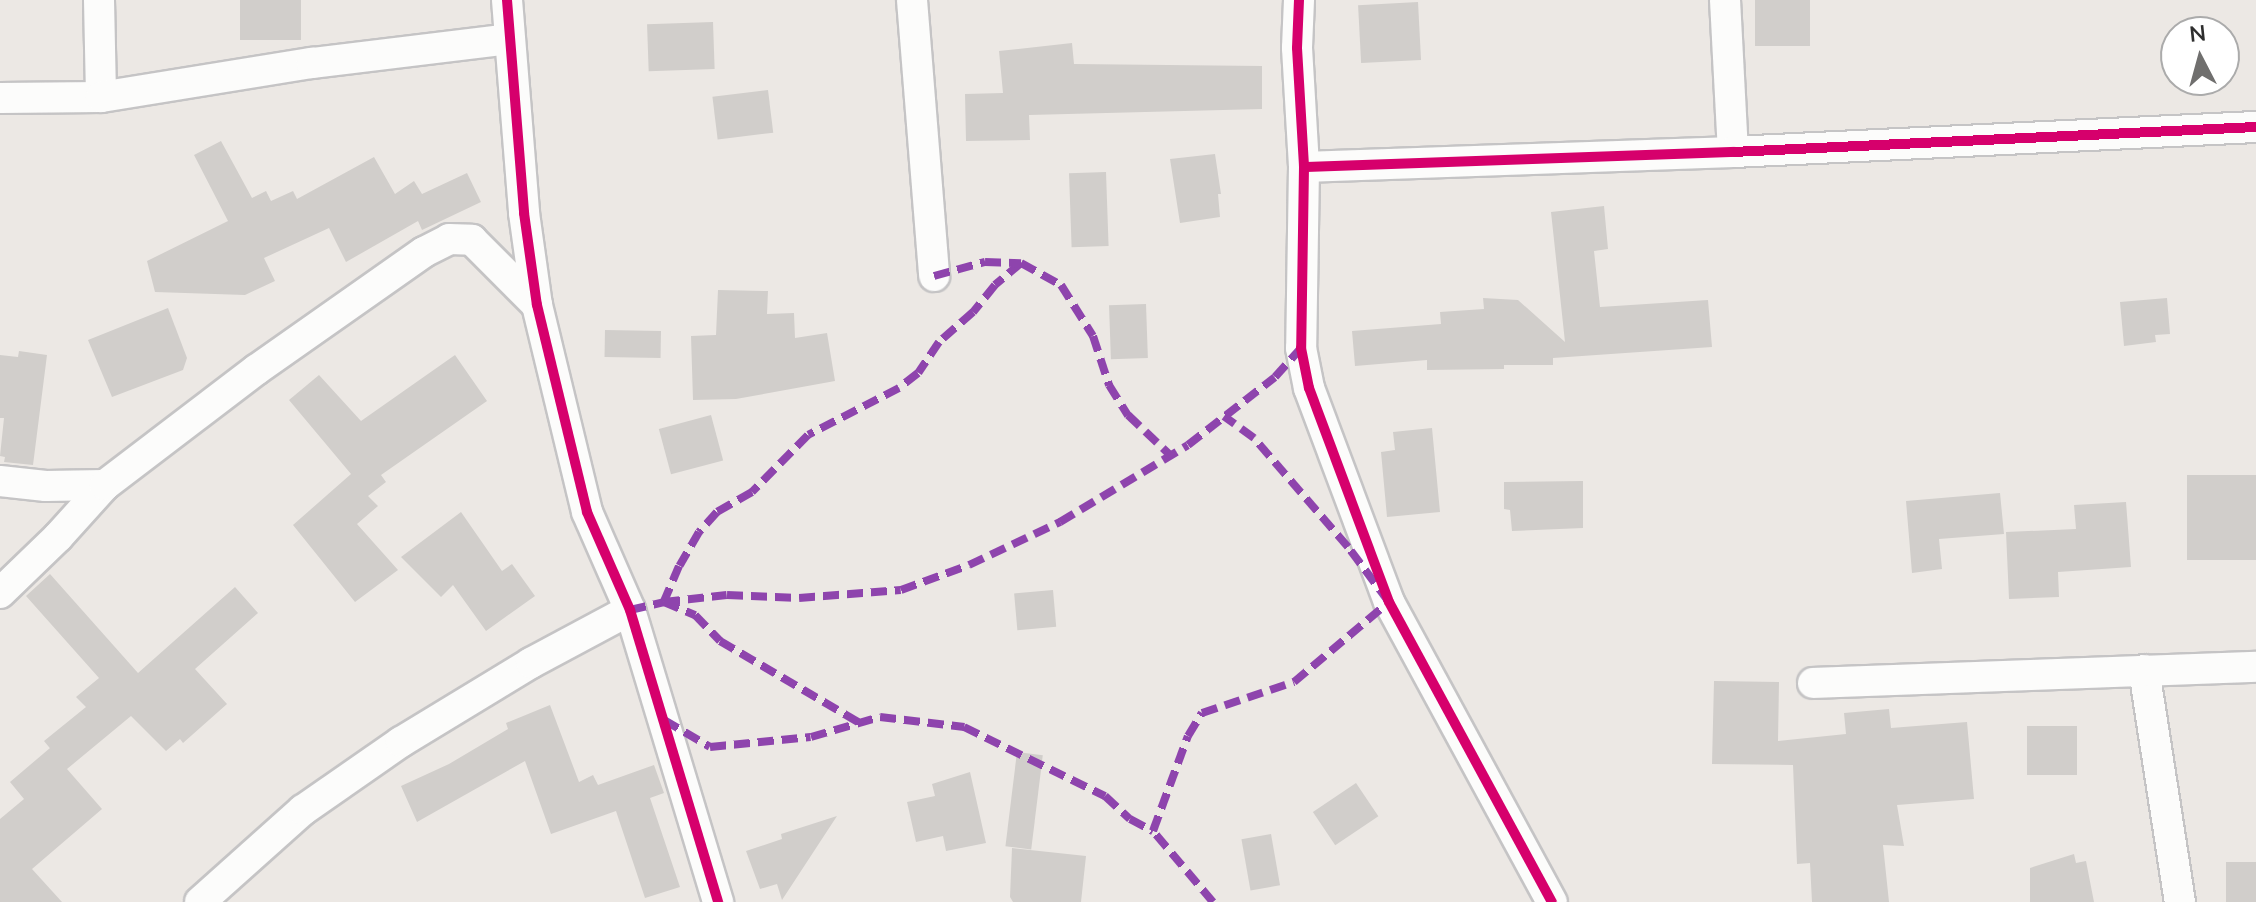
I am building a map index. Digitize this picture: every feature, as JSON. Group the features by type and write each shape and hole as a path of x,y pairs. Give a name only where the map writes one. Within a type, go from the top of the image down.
{"street":[{"path":"99,0 101,97"},
{"path":"507,0 524,213 537,305 587,512 630,610 718,902"},
{"path":"912,0 934,276"},
{"path":"1299,0 1297,48 1304,167 1301,348 1309,388 1389,602 1552,902"},
{"path":"1725,0 1733,152"},
{"path":"0,98 101,97 312,63 509,39"},
{"path":"1304,167 1733,152 2256,127"},
{"path":"0,593 58,537 105,485 256,370 424,252 449,239 472,240 537,305"},
{"path":"0,481 46,486 105,485"},
{"path":"200,902 303,810 401,742 531,663 630,610"},
{"path":"1813,683 2256,667"},
{"path":"2144,670 2180,902"}],"building":[{"path":"240,0 301,0 301,40 240,40"},
{"path":"1755,0 1810,0 1810,46 1755,46"},
{"path":"1418,2 1421,60 1361,63 1358,5"},
{"path":"713,22 715,69 649,71 647,24"},
{"path":"1072,43 1074,64 1262,66 1262,109 1029,115 1030,140 966,141 965,94 1003,93 999,51"},
{"path":"768,90 773,133 718,140 712,97"},
{"path":"221,141 252,198 266,191 271,201 293,191 297,199 374,157 395,194 414,181 422,194 467,173 481,202 422,230 418,221 346,262 329,228 264,258 275,281 245,295 155,292 147,261 228,221 194,155"},
{"path":"1215,154 1221,194 1218,194 1220,217 1180,223 1170,159"},
{"path":"1106,172 1109,246 1072,247 1069,173"},
{"path":"1604,206 1608,249 1594,251 1600,307 1708,300 1712,347 1553,358 1553,365 1504,365 1504,369 1427,370 1427,360 1355,366 1352,331 1441,324 1440,312 1484,309 1483,298 1518,300 1565,342 1551,212"},
{"path":"718,290 768,291 767,314 794,313 795,338 827,333 835,381 736,399 693,400 691,336 716,335"},
{"path":"2167,298 2170,334 2155,335 2156,342 2124,346 2120,302"},
{"path":"1146,304 1148,358 1111,359 1109,305"},
{"path":"168,308 187,358 183,370 112,397 88,340"},
{"path":"605,330 661,331 661,358 605,357"},
{"path":"19,351 47,355 33,465 4,462 5,457 0,456 4,418 0,418 0,355 18,357"},
{"path":"455,355 487,401 381,475 386,482 368,496 378,506 357,524 398,570 355,602 293,525 351,474 289,400 319,375 361,421"},
{"path":"711,415 723,460 671,474 659,429"},
{"path":"1432,428 1440,512 1387,517 1381,452 1395,450 1393,432"},
{"path":"2187,475 2256,475 2256,560 2187,560"},
{"path":"1583,481 1583,528 1512,531 1510,510 1504,509 1504,482"},
{"path":"2000,493 2004,534 1939,539 1942,569 1912,573 1906,501"},
{"path":"2126,502 2131,567 2058,572 2059,597 2009,599 2006,532 2076,529 2074,505"},
{"path":"461,512 502,571 512,564 535,596 486,631 453,585 441,597 401,557"},
{"path":"50,574 138,673 235,587 258,613 195,669 227,704 183,743 180,739 166,751 131,716 67,769 102,809 32,869 62,902 0,902 0,819 24,799 10,782 50,748 44,741 86,707 76,697 99,678 26,596"},
{"path":"1053,590 1056,627 1017,630 1014,593"},
{"path":"1714,681 1779,682 1778,741 1846,734 1844,713 1889,709 1891,728 1967,722 1974,799 1897,805 1904,846 1883,845 1889,902 1812,902 1810,863 1797,864 1793,765 1712,764"},
{"path":"550,705 579,782 593,775 598,785 654,765 664,793 650,798 680,887 645,898 616,811 551,834 525,761 417,822 401,786 449,764 508,729 506,723"},
{"path":"2027,726 2077,726 2077,775 2027,775"},
{"path":"1017,752 1043,755 1031,849 1005,846"},
{"path":"970,772 986,843 946,851 943,836 916,842 907,802 935,796 932,784"},
{"path":"1356,783 1378,816 1335,845 1313,812"},
{"path":"837,816 782,900 777,884 760,889 746,851 782,839 781,834"},
{"path":"1271,834 1280,885 1250,890 1241,839"},
{"path":"1012,848 1086,856 1081,902 1013,902 1010,897"},
{"path":"2074,854 2076,863 2086,861 2094,902 2030,902 2030,868"},
{"path":"2226,862 2256,862 2256,902 2226,902"}],"marked path":[{"path":"934,276 985,262 1021,263 1061,285 1093,336 1109,385 1128,415 1171,456"},
{"path":"1021,263 939,342 918,373 899,388 808,435 752,492 717,512 699,532 679,566 664,602 727,595 799,598 901,590 969,565 1060,522 1188,445 1275,377 1301,348"},
{"path":"1213,902 1153,831 1188,736 1202,713 1294,682 1389,602 1348,547 1254,438 1224,416"},
{"path":"630,610 664,602 695,615 720,641 860,723"},
{"path":"664,720 710,747 811,737 880,717 964,727 1105,796 1130,819 1153,831"}],"cycle path":[{"path":"507,0 524,213 537,305 587,512 630,610 718,902"},
{"path":"1299,0 1297,48 1304,167 1301,348 1309,388 1389,602 1552,902"},
{"path":"1304,167 1733,152 2256,127"}]}
